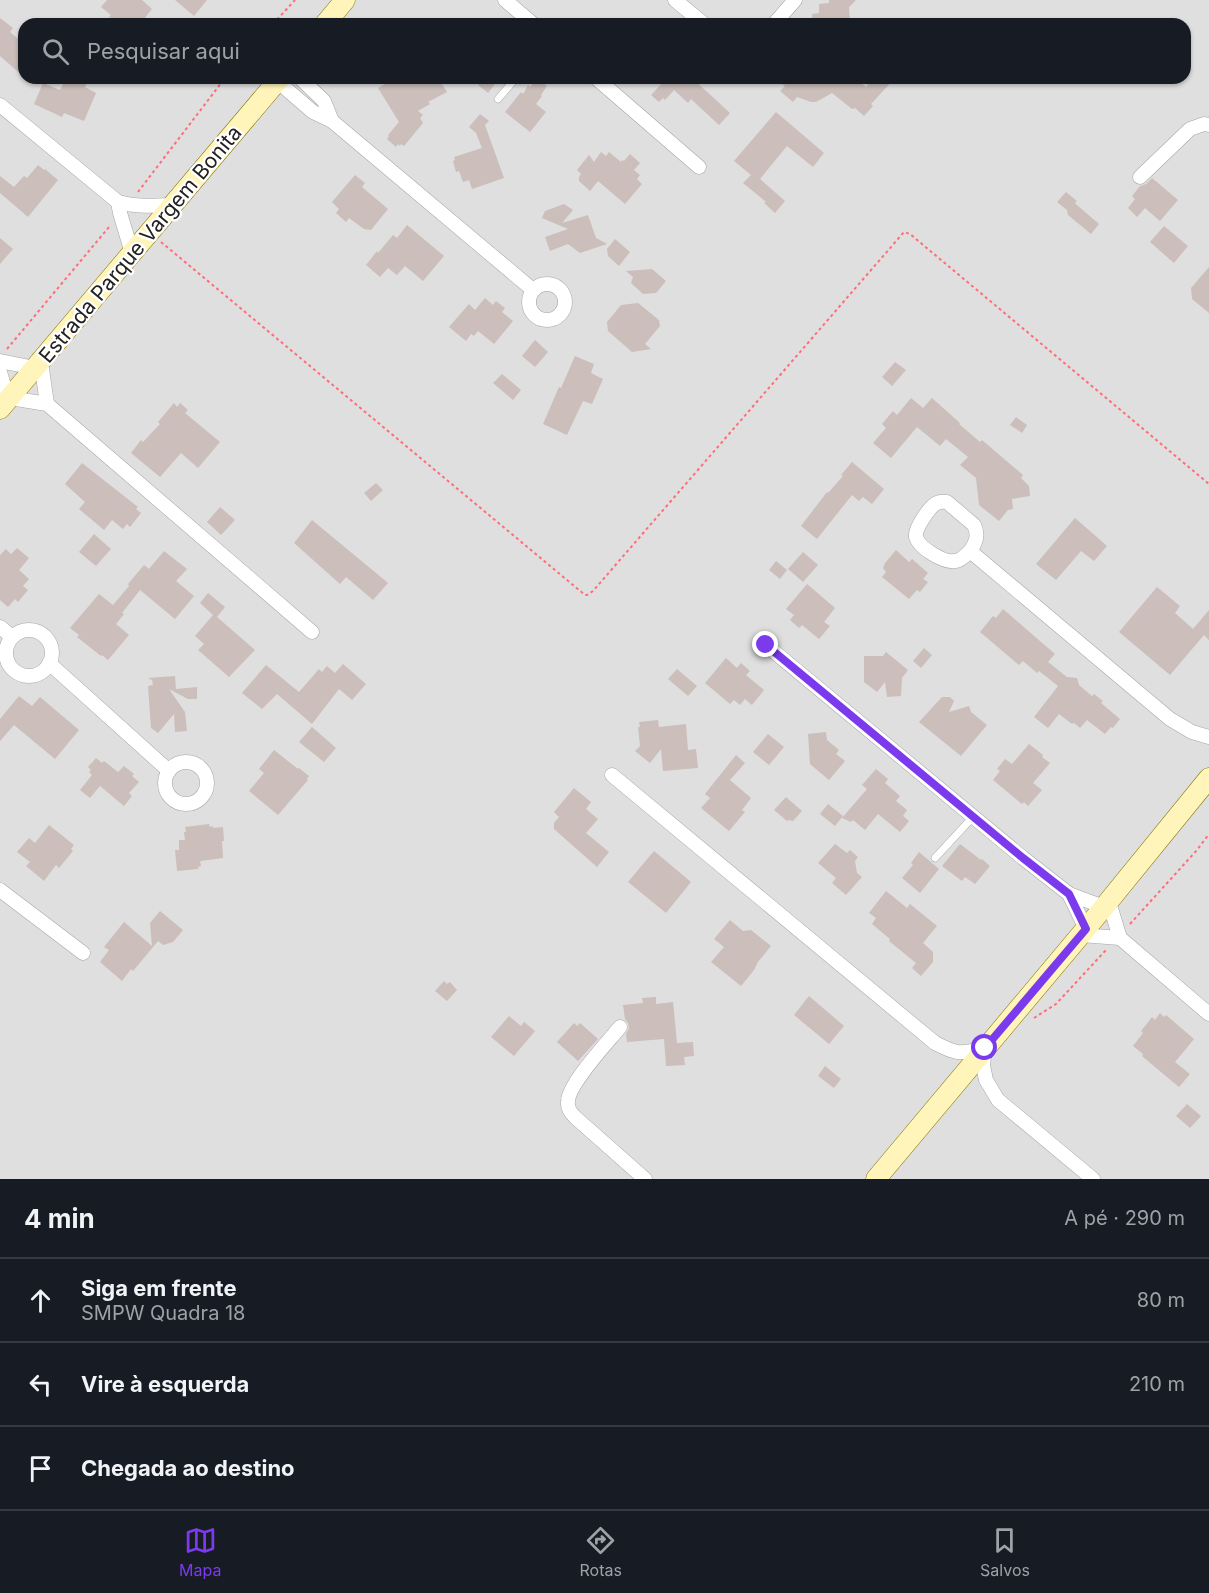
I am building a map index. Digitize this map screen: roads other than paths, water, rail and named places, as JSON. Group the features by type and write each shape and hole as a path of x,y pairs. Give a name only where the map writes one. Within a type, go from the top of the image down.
{"street":[{"path":"330,18 345,0"},
{"path":"505,0 526,18"},
{"path":"675,0 697,18"},
{"path":"779,18 795,0"},
{"name":"Estrada Parque Vargem Bonita","path":"6,403 275,84"},
{"path":"282,84 313,112 332,121 533,290"},
{"path":"306,84 324,101 332,121"},
{"path":"603,84 699,166"},
{"path":"0,105 118,202 148,207 171,205"},
{"path":"1140,177 1190,129 1209,124"},
{"path":"118,202 132,253"},
{"path":"0,362 38,365 47,404 312,632"},
{"path":"0,372 6,403 47,404"},
{"path":"947,502 974,525 977,535 970,551 958,561 947,561 938,558 918,542 917,527 934,505 947,502"},
{"path":"970,551 1170,719 1192,732 1209,737"},
{"path":"0,627 12,637"},
{"path":"23,630 36,631 47,639 52,651 49,663 40,673 28,676 15,672 7,662 6,649 12,637 23,630"},
{"path":"766,645 1069,894 1107,904"},
{"path":"49,663 169,771"},
{"path":"612,775 935,1043 952,1052 965,1053 985,1048"},
{"path":"876,1179 1107,904 1209,778"},
{"path":"0,890 83,953"},
{"path":"1069,894 1083,932"},
{"path":"1107,904 1119,937 1209,1014"},
{"path":"1083,932 1119,937"},
{"path":"620,1027 575,1082 568,1101 570,1111 576,1118 645,1179"},
{"path":"985,1048 983,1065 986,1080 998,1100 1093,1179"}],"lane":[{"path":"498,99 511,84"},
{"path":"935,858 973,817"}]}
